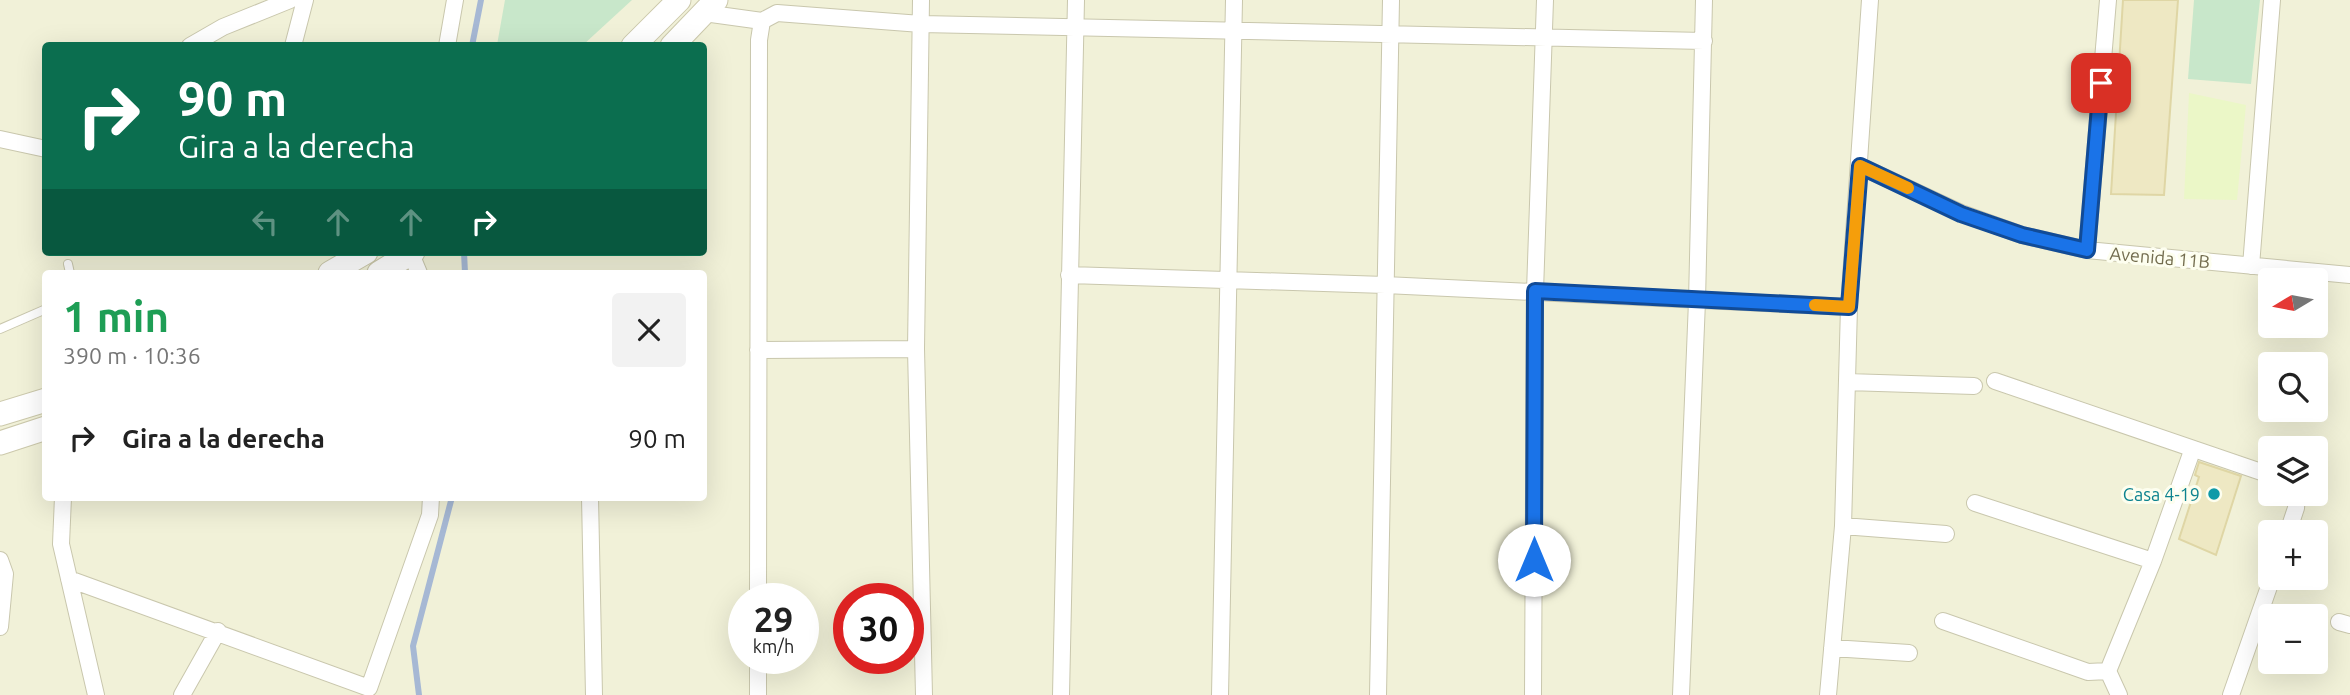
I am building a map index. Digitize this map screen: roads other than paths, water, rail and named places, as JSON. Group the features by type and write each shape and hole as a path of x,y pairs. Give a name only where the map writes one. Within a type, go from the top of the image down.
{"main road":[{"path":"637,42 679,0"},
{"path":"676,42 710,7"},
{"path":"335,270 359,256"},
{"path":"387,270 415,260"},
{"path":"0,414 42,401"},
{"path":"0,443 42,429"}],"street":[{"path":"197,42 223,27 290,0"},
{"path":"294,42 304,0"},
{"path":"448,42 455,0"},
{"path":"921,0 916,349 925,695"},
{"path":"1061,695 1076,0"},
{"path":"1220,695 1234,0"},
{"path":"1378,695 1391,0"},
{"path":"1533,695 1535,291 1545,0"},
{"path":"1681,695 1697,300 1704,0"},
{"path":"1829,695 1843,526 1849,307 1870,0"},
{"path":"2087,250 2108,0"},
{"path":"2251,266 2272,0"},
{"path":"710,7 762,21 777,13 920,23 1704,41"},
{"path":"758,583 759,40 762,21"},
{"path":"0,139 42,148"},
{"name":"Avenida 11B","path":"1860,166 1961,214 2022,235 2087,250 2350,275"},
{"path":"1069,275 1535,291 1849,307"},
{"path":"758,350 916,349"},
{"path":"1995,381 2192,451 2258,471"},
{"path":"1847,382 1974,386"},
{"path":"2119,695 2108,671 2153,561 2192,451"},
{"path":"63,501 61,544 96,695"},
{"path":"69,579 218,631 374,691 430,515 431,501"},
{"path":"590,501 594,695"},
{"path":"1975,503 2153,561"},
{"path":"1843,526 1946,534"},
{"path":"0,560 5,574 0,627"},
{"path":"2231,695 2268,590"},
{"path":"1943,621 2088,672 2108,671"},
{"path":"182,695 218,631"},
{"path":"1832,648 1909,653"},
{"path":"758,674 758,695"}],"lane":[{"path":"68,264 69,270"},
{"path":"0,329 42,311"}],"waterway":[{"path":"473,42 481,0"},
{"path":"464,256 465,270"},
{"path":"419,695 413,646 451,501"}],"place":[{"name":"Casa 4-19","path":"2214,494"}]}
